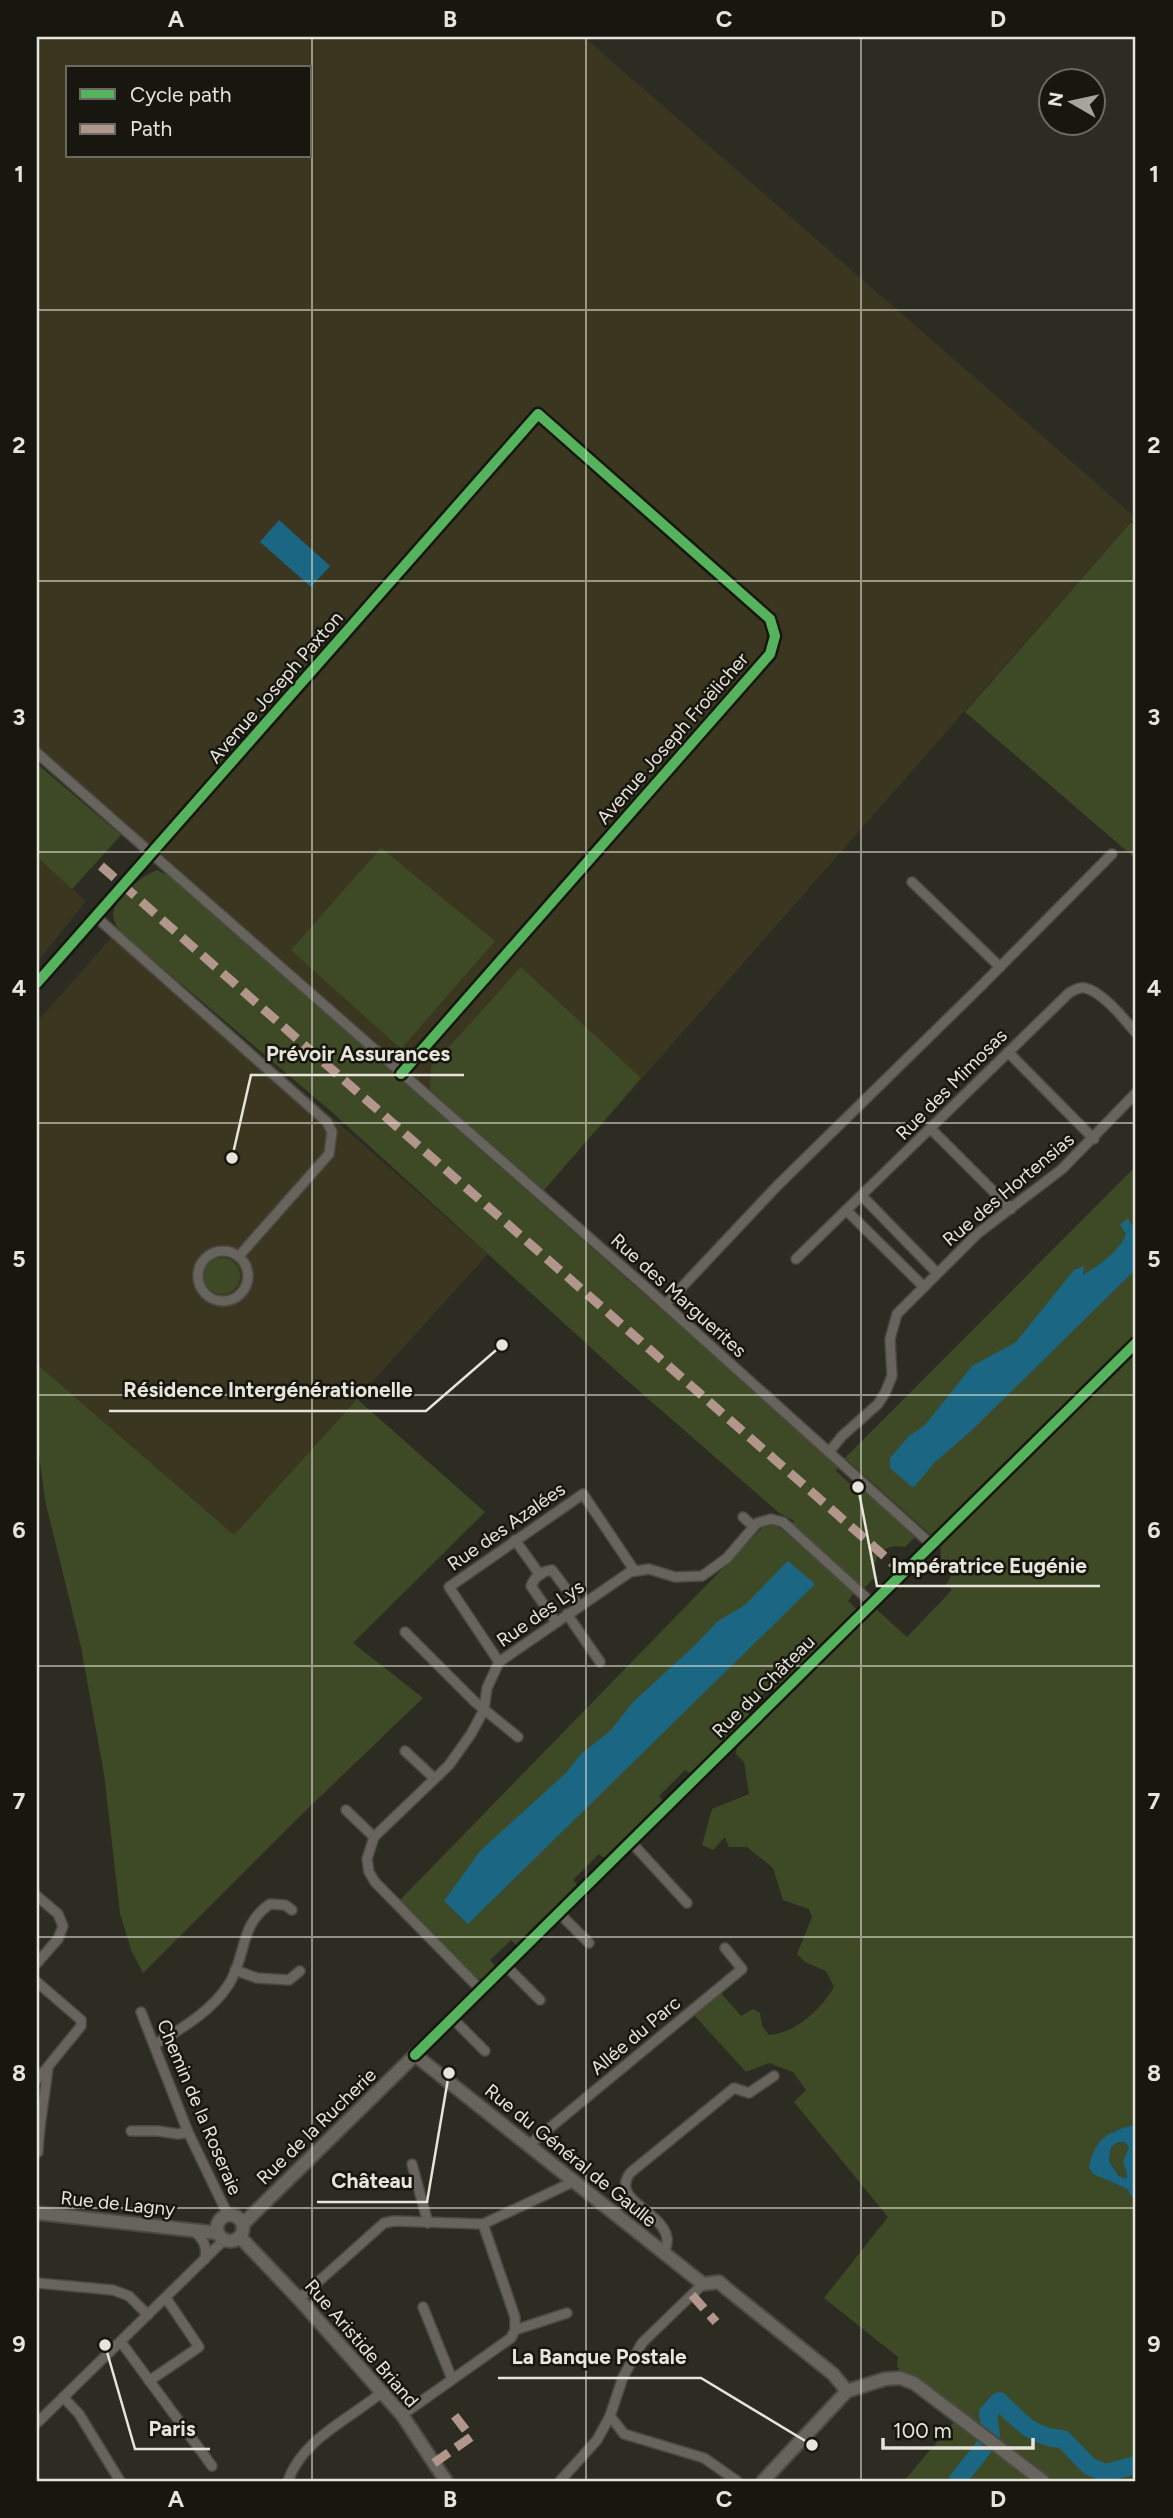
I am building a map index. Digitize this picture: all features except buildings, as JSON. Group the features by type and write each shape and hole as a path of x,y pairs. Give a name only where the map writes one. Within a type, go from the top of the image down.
{"main road":[{"name":"Rue du Général de Gaulle","path":"415,2055 664,2255 703,2284 719,2283 833,2374 847,2391"},
{"name":"Rue de la Rucherie","path":"242,2230 415,2055"},
{"name":"Rue de Lagny","path":"37,2213 221,2236"},
{"path":"228,2215 237,2217 242,2230 233,2242 221,2236 218,2224 228,2215"},
{"name":"Rue Aristide Briand","path":"242,2230 402,2415 446,2481"},
{"path":"763,2481 847,2391 885,2379 907,2379 1043,2481"}],"street":[{"name":"Avenue Joseph Paxton","path":"37,983 538,414"},
{"name":"Avenue Joseph Froëlicher","path":"401,1074 770,654 775,636 770,619 538,414"},
{"path":"37,753 401,1074"},
{"path":"665,1305 778,1185 1112,854"},
{"path":"912,882 1000,967"},
{"path":"95,916 327,1122 332,1132 329,1154 239,1256"},
{"name":"Rue des Mimosas","path":"796,1259 1069,993 1079,988 1089,990 1118,1011 1136,1033"},
{"path":"1008,1052 1094,1139"},
{"name":"Rue des Marguerites","path":"401,1074 665,1305 930,1544"},
{"name":"Rue des Hortensias","path":"829,1452 842,1436 878,1405 885,1393 892,1376 892,1327 897,1314 976,1234 1062,1169 1136,1093"},
{"path":"931,1129 1011,1209"},
{"path":"862,1196 937,1273"},
{"path":"846,1210 924,1287"},
{"path":"223,1251 239,1256 248,1271 248,1279 241,1294 226,1301 206,1295 198,1280 199,1271 207,1256 223,1251"},
{"name":"Rue du Château","path":"415,2055 1136,1343"},
{"name":"Rue des Azalées","path":"499,1662 449,1587 583,1494 634,1570"},
{"path":"743,1517 753,1526"},
{"path":"634,1570 649,1569 675,1577 702,1576 727,1558 753,1526 771,1519 783,1522 872,1603"},
{"path":"515,1541 540,1575"},
{"path":"556,1622 531,1586 534,1579 545,1571 552,1570 579,1606"},
{"name":"Rue des Lys","path":"374,1836 449,1765 484,1710 487,1688 499,1662 634,1570"},
{"path":"567,1614 600,1662"},
{"path":"405,1632 484,1710 518,1737"},
{"path":"405,1751 434,1778"},
{"path":"346,1810 374,1836 366,1859 374,1882 480,1989"},
{"path":"631,1842 687,1903"},
{"path":"37,1896 58,1914 63,1926 58,1939 37,1962"},
{"path":"154,2045 182,2029 208,2008 229,1984 246,1932 257,1912 270,1904 285,1905 292,1910"},
{"path":"559,1913 589,1943"},
{"name":"Allée du Parc","path":"529,2146 743,1969 725,1948"},
{"path":"505,1965 540,2000"},
{"path":"235,1970 257,1978 289,1980 300,1971"},
{"path":"37,1982 81,2021 79,2031 37,2080"},
{"name":"Chemin de la Roseraie","path":"141,2012 188,2132 228,2215"},
{"path":"452,2018 485,2052"},
{"path":"38,2152 38,2122 43,2110 48,2067"},
{"path":"664,2255 668,2240 661,2225 624,2189 624,2181 630,2173 734,2088 749,2094 774,2076"},
{"path":"131,2131 178,2134 188,2132"},
{"path":"412,2164 428,2223"},
{"path":"299,2299 383,2223 394,2221 483,2224 575,2181"},
{"path":"402,2415 510,2337 515,2330 515,2317 483,2224"},
{"name":"Rue de Lagny","path":"194,2231 203,2239 205,2259"},
{"path":"38,2420 205,2259 221,2236"},
{"path":"37,2283 113,2290 129,2296 148,2315"},
{"path":"560,2481 597,2440 642,2343 703,2284"},
{"path":"149,2381 199,2347 166,2298"},
{"path":"423,2307 452,2379"},
{"path":"515,2330 567,2313"},
{"path":"121,2342 212,2466"},
{"path":"288,2481 301,2456 315,2442 382,2392"},
{"path":"63,2397 79,2414 120,2481"},
{"path":"610,2416 624,2434 704,2458 737,2481"}],"shaded area":[{"path":"37,37 584,37 1135,517 544,1190 169,861 37,750"},
{"path":"37,857 86,901 37,962"},
{"path":"118,930 488,1254 234,1535 37,1364 37,1022"}],"green space":[{"path":"1131,522 1136,527 1136,859 965,712"},
{"path":"37,764 121,835 72,889 37,857"},
{"path":"381,848 495,941 401,1049 291,950"},
{"path":"157,870 171,877 839,1466 836,1471 861,1494 866,1490 915,1537 905,1547 891,1547 881,1552 876,1562 876,1576 864,1588 792,1525 794,1521 778,1512 622,1376 333,1113 118,930 113,914 115,907 137,882"},
{"path":"521,967 641,1078 544,1190 430,1090 431,1067"},
{"path":"1136,1166 1136,2124 1112,2132 1102,2178 1127,2189 1136,2204 1136,2481 904,2481 954,2422 908,2382 897,2366 898,2357 824,2298 888,2217 794,2102 806,2090 793,2072 769,2063 746,2072 694,2015 720,1992 741,2016 753,2009 760,2013 762,2026 769,2035 789,2030 806,2019 822,2004 834,1987 826,1971 805,1962 797,1954 812,1917 809,1909 783,1900 773,1868 747,1847 729,1847 725,1837 713,1850 702,1845 712,1809 749,1794 744,1762 736,1754 737,1744 875,1608 907,1637 952,1590 946,1585 954,1571 940,1559 941,1549 931,1535 845,1458"},
{"path":"222,1258 235,1263 240,1276 235,1289 222,1294 209,1289 204,1276 209,1263"},
{"path":"37,1364 234,1535 357,1399 485,1512 353,1643 423,1698 143,1973 131,1950 120,1913 104,1774 81,1647 45,1500 37,1439"},
{"path":"774,1523 855,1592 848,1601 857,1610 778,1693 771,1686 746,1711 753,1718 693,1776 685,1770 659,1796 665,1803 606,1860 599,1854 573,1880 579,1887 518,1947 511,1940 490,1960 497,1968 485,1978 478,1979 398,1902 766,1524"},
{"path":"1120,2142 1129,2147 1124,2166 1126,2179 1122,2179 1109,2161 1111,2147"}],"water":[{"path":"279,520 330,566 311,587 260,542"},
{"path":"1127,1219 1131,1225 1136,1224 1136,1269 971,1431 934,1463 915,1486 912,1487 890,1468 890,1458 908,1437 925,1425 972,1366 1016,1342 1074,1270 1084,1266 1083,1275 1114,1252 1126,1234 1120,1225"},
{"path":"788,1561 815,1584 468,1924 444,1901 480,1851 566,1773 581,1754 610,1731 632,1703 718,1621 745,1605"},
{"path":"1136,2124 1136,2204 1127,2189 1093,2174 1089,2167 1100,2142 1111,2133","holes":["1124,2142 1129,2147 1123,2162 1126,2179 1119,2176 1109,2161 1111,2147"]}],"waterway":[{"path":"991,2435 988,2413 999,2401 1035,2432 1063,2439 1089,2466 1105,2473 1136,2465"},
{"path":"957,2481 984,2447"}],"marked path":[{"path":"101,866 907,1576"},
{"path":"692,2295 716,2322"},
{"path":"434,2463 471,2437 454,2415"}],"cycle path":[{"path":"37,983 538,414 770,619 775,636 770,654 401,1074"},
{"path":"415,2055 1136,1343"}],"place":[{"name":"Prévoir Assurances","path":"232,1158"},
{"name":"Résidence Intergénérationelle","path":"502,1345"},
{"name":"Impératrice Eugénie","path":"858,1487"},
{"name":"Château","path":"449,2073"},
{"name":"Paris","path":"105,2345"},
{"name":"La Banque Postale","path":"812,2445"}]}
